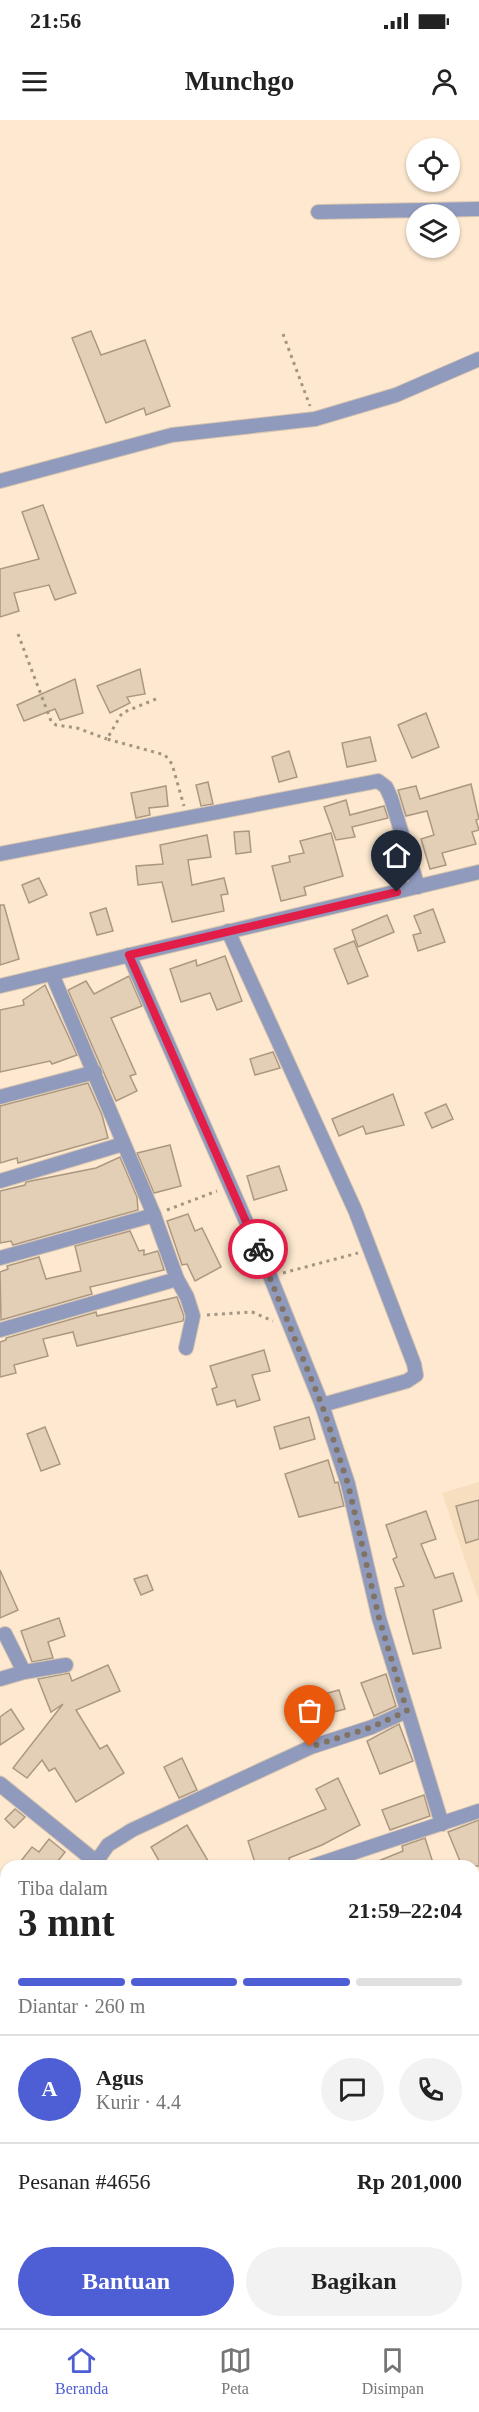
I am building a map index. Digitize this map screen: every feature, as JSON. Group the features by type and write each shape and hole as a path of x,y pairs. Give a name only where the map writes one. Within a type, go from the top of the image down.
{"street":[{"path":"318,212 479,209"},
{"path":"0,481 172,435 315,419 396,395 479,359"},
{"path":"0,854 378,781 386,787 391,798 418,887"},
{"path":"0,986 479,872"},
{"path":"228,930 371,1250 416,1375 407,1382 322,1405"},
{"path":"129,955 270,1276 322,1405 348,1484 379,1618 442,1824"},
{"path":"52,974 95,1072 154,1215 177,1279 194,1316 186,1348"},
{"path":"0,1097 95,1072"},
{"path":"0,1181 123,1144"},
{"path":"0,1258 154,1215"},
{"path":"0,1330 177,1279"},
{"path":"5,1634 24,1672"},
{"path":"0,1679 24,1672 66,1665"},
{"path":"101,1860 108,1845 132,1830 310,1747 372,1727 407,1711"},
{"path":"0,1784 94,1860"},
{"path":"331,1860 479,1811"}],"path":[{"path":"283,334 315,419"},
{"path":"18,634 51,721 57,725 77,728 107,740 165,755 172,764 187,817"},
{"path":"107,740 122,713 156,699"},
{"path":"154,1215 230,1186"},
{"path":"270,1276 371,1250"},
{"path":"194,1316 252,1312 279,1324 289,1322"}],"shaded area":[{"path":"479,1482 479,1601 442,1493"}],"building":[{"path":"91,331 101,355 145,340 170,406 146,415 144,408 106,423 72,338"},
{"path":"43,505 76,593 55,600 49,585 14,593 19,611 0,617 0,569 39,559 22,512"},
{"path":"140,669 145,694 127,697 130,703 110,713 97,686"},
{"path":"75,679 83,713 60,720 55,709 24,721 17,705"},
{"path":"426,713 439,747 412,758 398,725"},
{"path":"370,737 376,761 347,767 342,743"},
{"path":"289,751 297,777 279,782 272,757"},
{"path":"208,782 213,804 201,806 196,785"},
{"path":"471,784 479,819 476,820 479,830 472,832 476,844 442,853 446,865 430,869 421,839 434,835 427,811 406,816 398,790 416,786 420,799"},
{"path":"166,786 168,806 149,808 150,815 136,818 131,793"},
{"path":"346,800 350,815 384,806 388,818 352,827 355,837 336,840 324,807"},
{"path":"249,831 251,852 236,854 234,832"},
{"path":"331,833 343,876 304,887 306,895 281,901 272,866 290,862 289,856 304,853 300,841"},
{"path":"207,835 211,857 188,860 192,885 224,878 228,894 221,895 224,911 172,922 162,882 138,885 136,866 163,864 160,845"},
{"path":"39,878 47,895 29,903 22,885"},
{"path":"0,905 4,905 19,959 0,965"},
{"path":"106,908 113,931 97,935 90,913"},
{"path":"433,909 445,942 418,951 413,935 421,933 414,916"},
{"path":"387,915 394,932 358,947 352,930"},
{"path":"354,941 368,976 348,984 334,949"},
{"path":"225,956 242,1001 217,1010 210,993 181,1002 170,969 196,960 197,966"},
{"path":"129,976 142,1006 111,1018 136,1074 130,1076 137,1091 116,1101 68,990 86,981 94,994"},
{"path":"45,985 77,1055 52,1064 50,1061 0,1072 0,1010 24,1005 23,1000"},
{"path":"273,1052 280,1068 255,1075 250,1059"},
{"path":"88,1083 102,1115 108,1138 18,1163 17,1158 0,1163 0,1106"},
{"path":"393,1094 404,1125 366,1134 363,1126 339,1136 332,1119"},
{"path":"446,1104 453,1119 432,1128 425,1113"},
{"path":"170,1145 181,1186 154,1193 137,1153"},
{"path":"120,1157 137,1197 138,1210 13,1245 11,1241 0,1243 0,1191 25,1185 26,1182 96,1168"},
{"path":"279,1166 287,1190 254,1200 247,1176"},
{"path":"188,1214 195,1231 202,1228 221,1267 195,1281 187,1264 182,1265 167,1221"},
{"path":"130,1231 139,1251 144,1250 144,1255 158,1251 164,1270 90,1287 92,1294 1,1320 0,1272 8,1269 7,1266 39,1257 46,1279 81,1271 75,1246"},
{"path":"177,1297 184,1316 183,1321 77,1346 73,1332 43,1339 48,1356 14,1365 16,1373 0,1377 0,1342 6,1338 96,1312 97,1316"},
{"path":"264,1350 270,1371 252,1375 260,1400 237,1407 235,1400 217,1405 212,1389 217,1387 210,1366"},
{"path":"309,1417 315,1439 280,1449 274,1427"},
{"path":"45,1427 60,1464 41,1471 27,1434"},
{"path":"328,1460 335,1483 338,1482 344,1506 299,1517 285,1474"},
{"path":"479,1500 479,1539 466,1543 456,1506"},
{"path":"426,1511 436,1539 421,1544 435,1578 453,1573 462,1601 433,1610 441,1648 413,1654 395,1588 404,1586 393,1559 397,1557 386,1525"},
{"path":"0,1570 18,1610 0,1618"},
{"path":"147,1575 153,1590 141,1595 134,1579"},
{"path":"59,1618 65,1636 48,1642 53,1658 32,1662 21,1631"},
{"path":"108,1665 120,1691 76,1710 100,1749 107,1745 124,1773 76,1802 55,1768 49,1771 42,1760 27,1778 13,1768 63,1704 51,1712 38,1679 69,1673 72,1681"},
{"path":"386,1674 396,1706 374,1716 361,1683"},
{"path":"339,1690 345,1709 323,1715 317,1696"},
{"path":"11,1709 24,1729 0,1745 0,1717"},
{"path":"399,1724 413,1761 380,1774 367,1741"},
{"path":"182,1758 197,1790 179,1798 164,1767"},
{"path":"338,1778 360,1825 322,1845 289,1858 290,1860 254,1860 248,1841 326,1809 316,1789"},
{"path":"424,1795 430,1816 390,1830 382,1810"},
{"path":"15,1809 25,1817 14,1828 5,1819"},
{"path":"479,1820 479,1860 460,1860 448,1832"},
{"path":"187,1825 207,1860 159,1860 151,1847"},
{"path":"425,1838 432,1860 381,1860 403,1851 402,1846"},
{"path":"49,1839 65,1852 59,1860 22,1860 32,1847 39,1852"}],"way so far":[{"path":"258,1249 322,1405 348,1484 379,1618 407,1711 372,1727 310,1747"}],"route":[{"path":"258,1249 129,955 397,892"}]}
